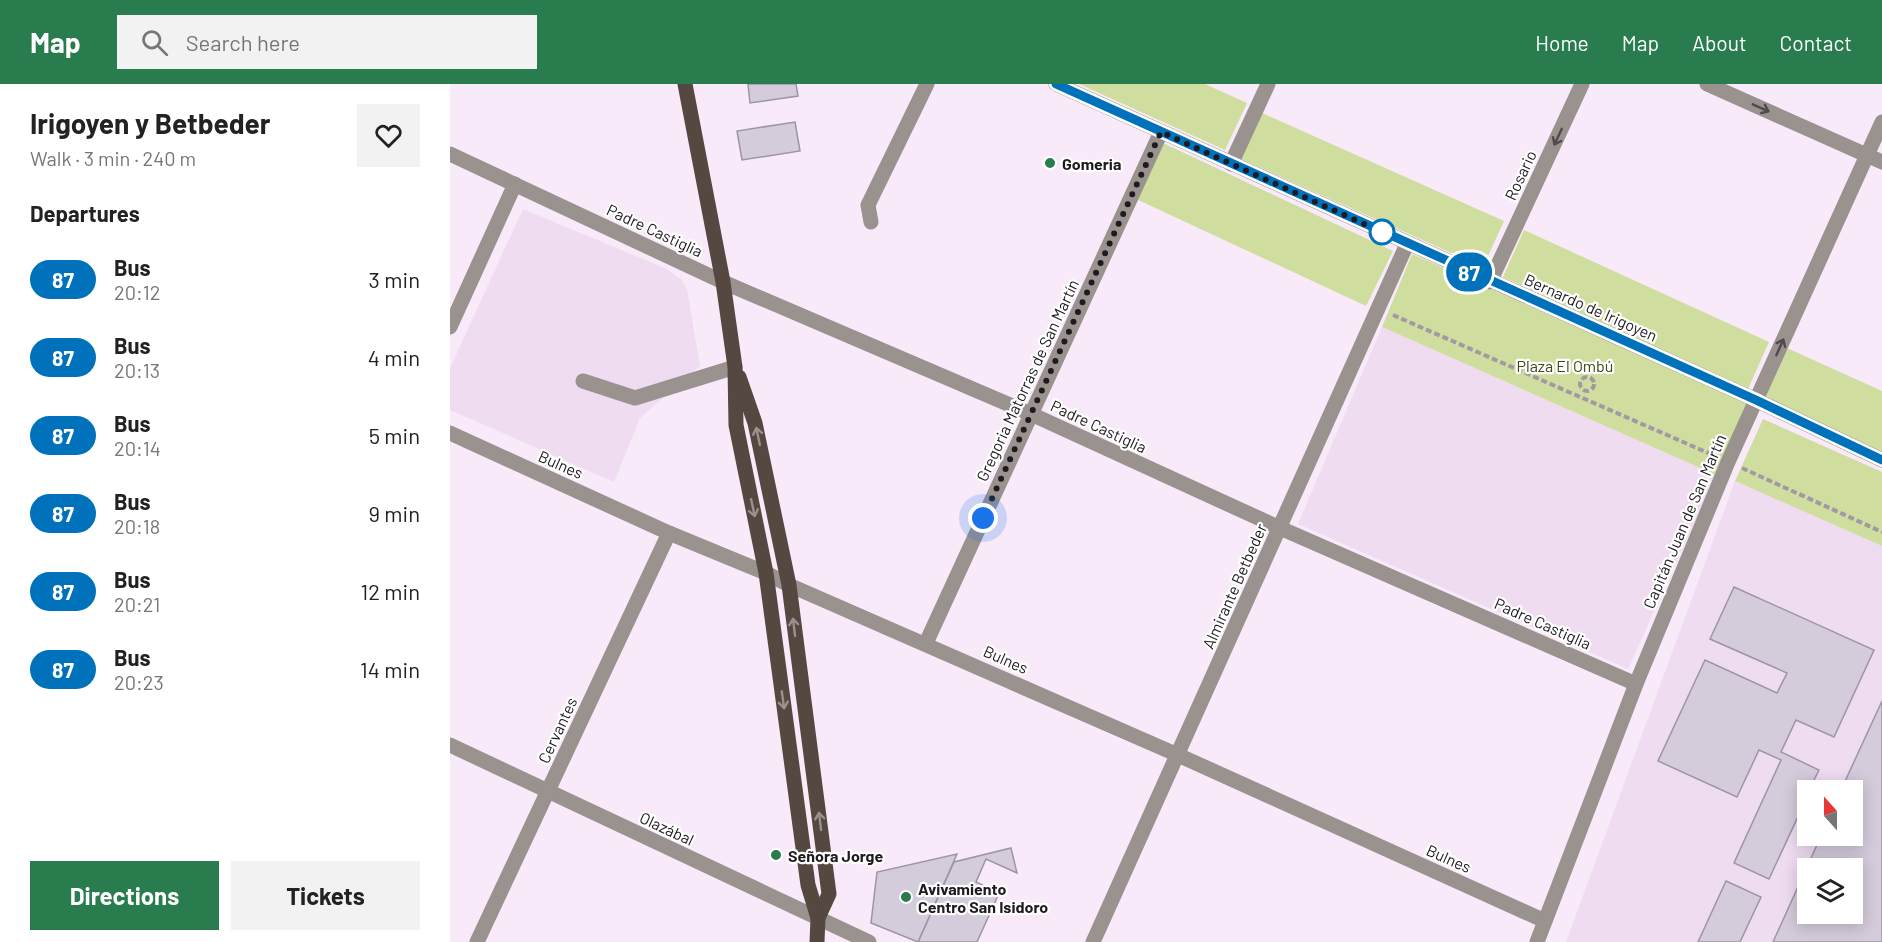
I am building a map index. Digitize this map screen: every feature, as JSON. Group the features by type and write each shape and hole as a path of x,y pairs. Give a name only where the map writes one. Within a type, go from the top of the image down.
{"main road":[{"path":"685,84 723,282 735,367 736,425 766,573 808,885 818,918 817,942"},
{"path":"735,367 755,423 789,585 829,894 818,918"}],"street":[{"path":"871,222 868,205 927,84"},
{"name":"Bernardo de Irigoyen","path":"1056,84 1756,400 1882,460"},
{"path":"1231,164 1268,84"},
{"name":"Rosario","path":"1491,282 1582,84"},
{"path":"1707,84 1882,162"},
{"name":"Capitán Juan de San Martín","path":"1538,942 1636,684 1728,462 1882,122"},
{"name":"Gregoria Matorras de San Martín","path":"926,643 1161,132"},
{"name":"Padre Castiglia","path":"450,154 723,282 1031,414 1280,528 1636,684"},
{"path":"450,327 515,184"},
{"name":"Almirante Betbeder","path":"1093,942 1407,244"},
{"path":"584,381 635,398 735,367"},
{"name":"Bulnes","path":"450,433 669,533 766,573 1178,755 1545,921"},
{"name":"Cervantes","path":"477,942 669,533"},
{"name":"Olazábal","path":"450,745 869,942"}],"path":[{"path":"1378,308 1882,532"},
{"path":"1581,397 1584,391"}],"shaded area":[{"path":"523,209 667,269 682,280 687,289 700,366 640,418 614,482 450,410 450,368"},
{"path":"1382,327 1716,475 1628,669 1298,524"},
{"path":"1735,481 1882,546 1882,942 1566,942"}],"green space":[{"path":"1079,84 1205,84 1247,103 1225,150"},
{"path":"1262,113 1504,221 1483,267 1241,159"},
{"path":"1163,143 1393,251 1366,306 1136,199"},
{"path":"1524,230 1769,342 1748,389 1503,277"},
{"name":"Plaza El Ombú","path":"1412,254 1748,403 1716,475 1382,327"},
{"path":"1787,348 1882,391 1882,454 1763,400"},
{"path":"1763,419 1882,472 1882,546 1735,481"}],"building":[{"path":"748,84 796,84 798,96 750,103"},
{"path":"795,122 800,151 742,160 737,131"},
{"path":"1734,587 1874,650 1834,737 1796,720 1781,752 1819,770 1814,780 1797,780 1797,819 1769,879 1734,863 1781,760 1759,750 1737,797 1658,761 1705,660 1777,693 1787,673 1710,639"},
{"path":"1882,701 1882,942 1773,942 1797,889 1797,924 1863,924 1863,858 1811,858 1816,846 1863,846 1863,780 1846,780"},
{"path":"1011,848 1017,873 986,859 976,882 999,893 977,942 918,942 954,862"},
{"name":"Avivamiento Centro San Isidoro","path":"957,854 918,942 871,923 877,872"},
{"path":"1726,881 1761,897 1740,942 1698,942"}],"bus line":[{"name":"87","path":"1056,84 1756,400 1882,460"}],"place":[{"name":"Gomeria","path":"1050,163"},
{"name":"Señora Jorge","path":"776,855"},
{"name":"Avivamiento Centro San Isidoro","path":"906,897"}],"route":[{"path":"983,518 1161,132 1384,233 1382,232"}]}
